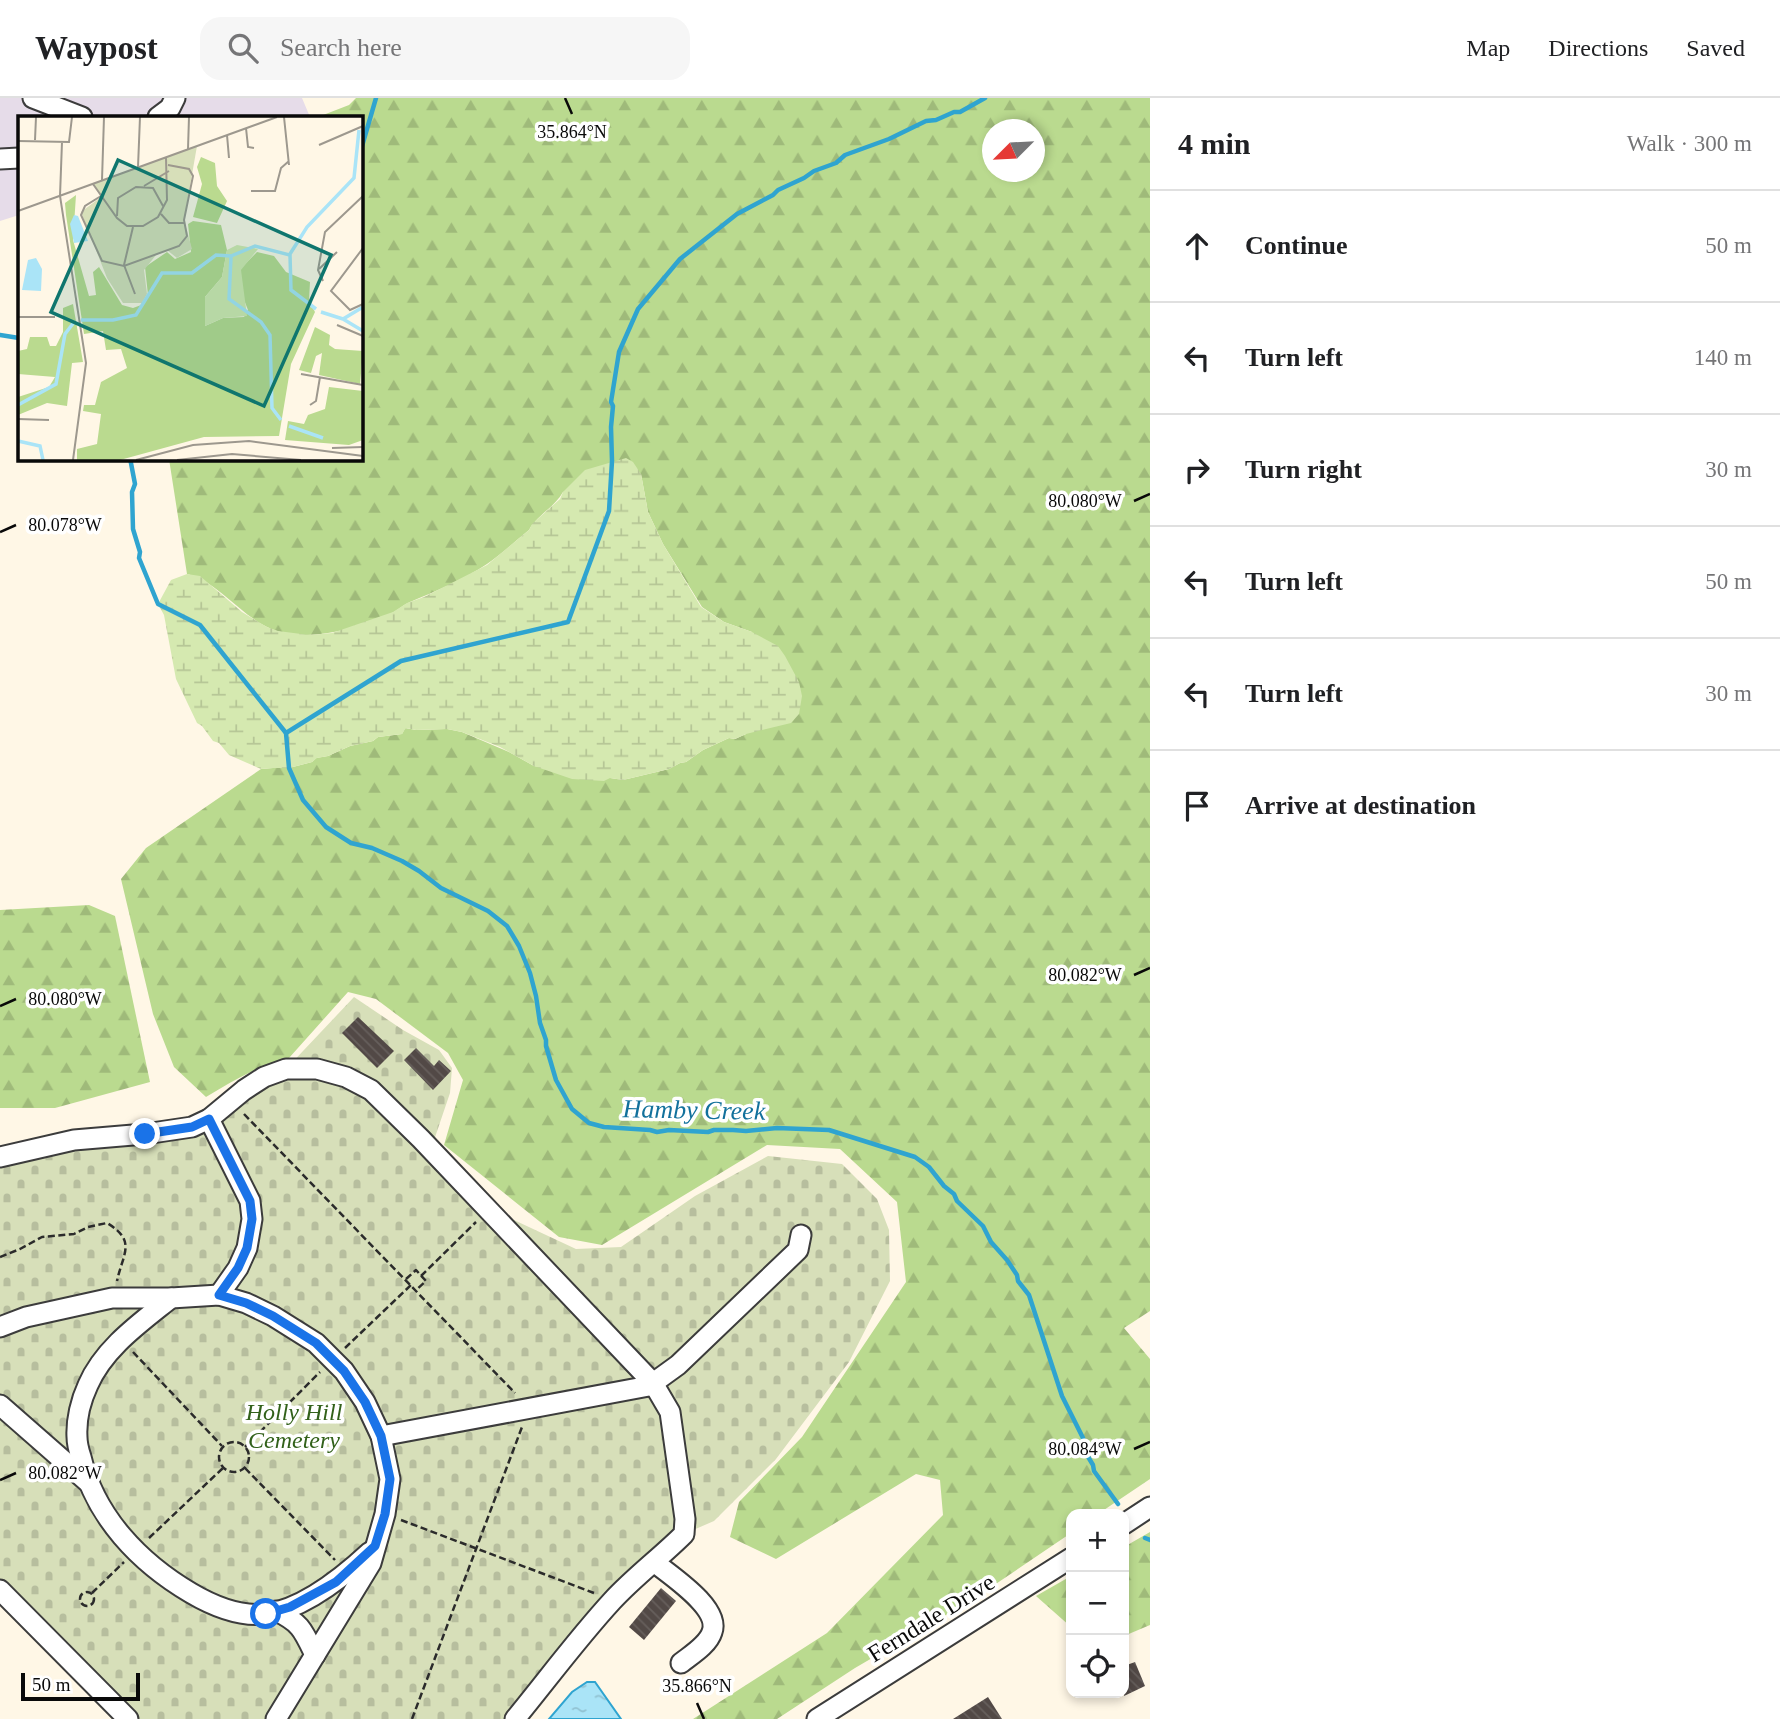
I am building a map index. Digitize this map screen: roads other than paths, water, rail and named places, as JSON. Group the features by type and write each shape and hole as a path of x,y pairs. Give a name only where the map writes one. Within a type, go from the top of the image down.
{"street":[{"path":"33,98 79,116"},
{"path":"159,116 170,108 175,98"},
{"path":"0,159 18,158"},
{"path":"0,1157 74,1140 192,1127 209,1119 230,1100 264,1077 286,1069 317,1069 346,1077 371,1090 421,1139 653,1383 670,1412 685,1519 684,1534 612,1600 515,1719"},
{"path":"209,1119 250,1201 252,1219 247,1248 238,1268 219,1295"},
{"path":"381,1436 649,1385 678,1365 798,1250 801,1235"},
{"path":"0,1326 26,1317 116,1298 219,1295 246,1303 273,1316 316,1343 344,1371 365,1402 381,1436 390,1479 385,1514 371,1563 276,1719"},
{"path":"171,1298 106,1355 88,1385 78,1415 76,1438 84,1470 99,1504 135,1552 172,1582 204,1601 236,1613 266,1614 290,1607 336,1582 375,1546"},
{"path":"0,1405 90,1484"},
{"path":"1129,1521 1150,1507"},
{"name":"Ferndale Drive","path":"817,1719 1066,1561"},
{"path":"654,1563 698,1598 709,1611 713,1623 712,1633 681,1663"},
{"path":"0,1590 128,1719"},
{"path":"276,1611 291,1618 301,1627 315,1655"}],"water":[{"path":"587,1682 595,1682 621,1719 549,1719 572,1692"}],"waterway":[{"name":"Hamby Creek","path":"362,146 376,98"},
{"path":"286,733 401,661 568,622 609,511 611,402 619,352 638,309 680,259 737,214 814,171 836,163 845,155 889,139 926,121 960,112 985,98"},
{"path":"0,335 18,338"},
{"name":"Hamby Creek","path":"130,460 135,484 132,492 133,529 140,552 139,558 158,604 200,625 286,733 289,768 303,800 326,827 351,843 372,848 402,861 441,888 488,911 507,926 530,973 556,1080 572,1109 589,1123 657,1132 777,1128 829,1130 915,1157 929,1167 954,1194 957,1201 983,1226 991,1242 1007,1260 1029,1295 1062,1396 1083,1438 1084,1450 1094,1471 1118,1504"},
{"name":"Hamby Creek","path":"1145,1538 1150,1540"}],"park label":[{"name":"Holly Hill Cemetery","path":"294,1426"}]}
